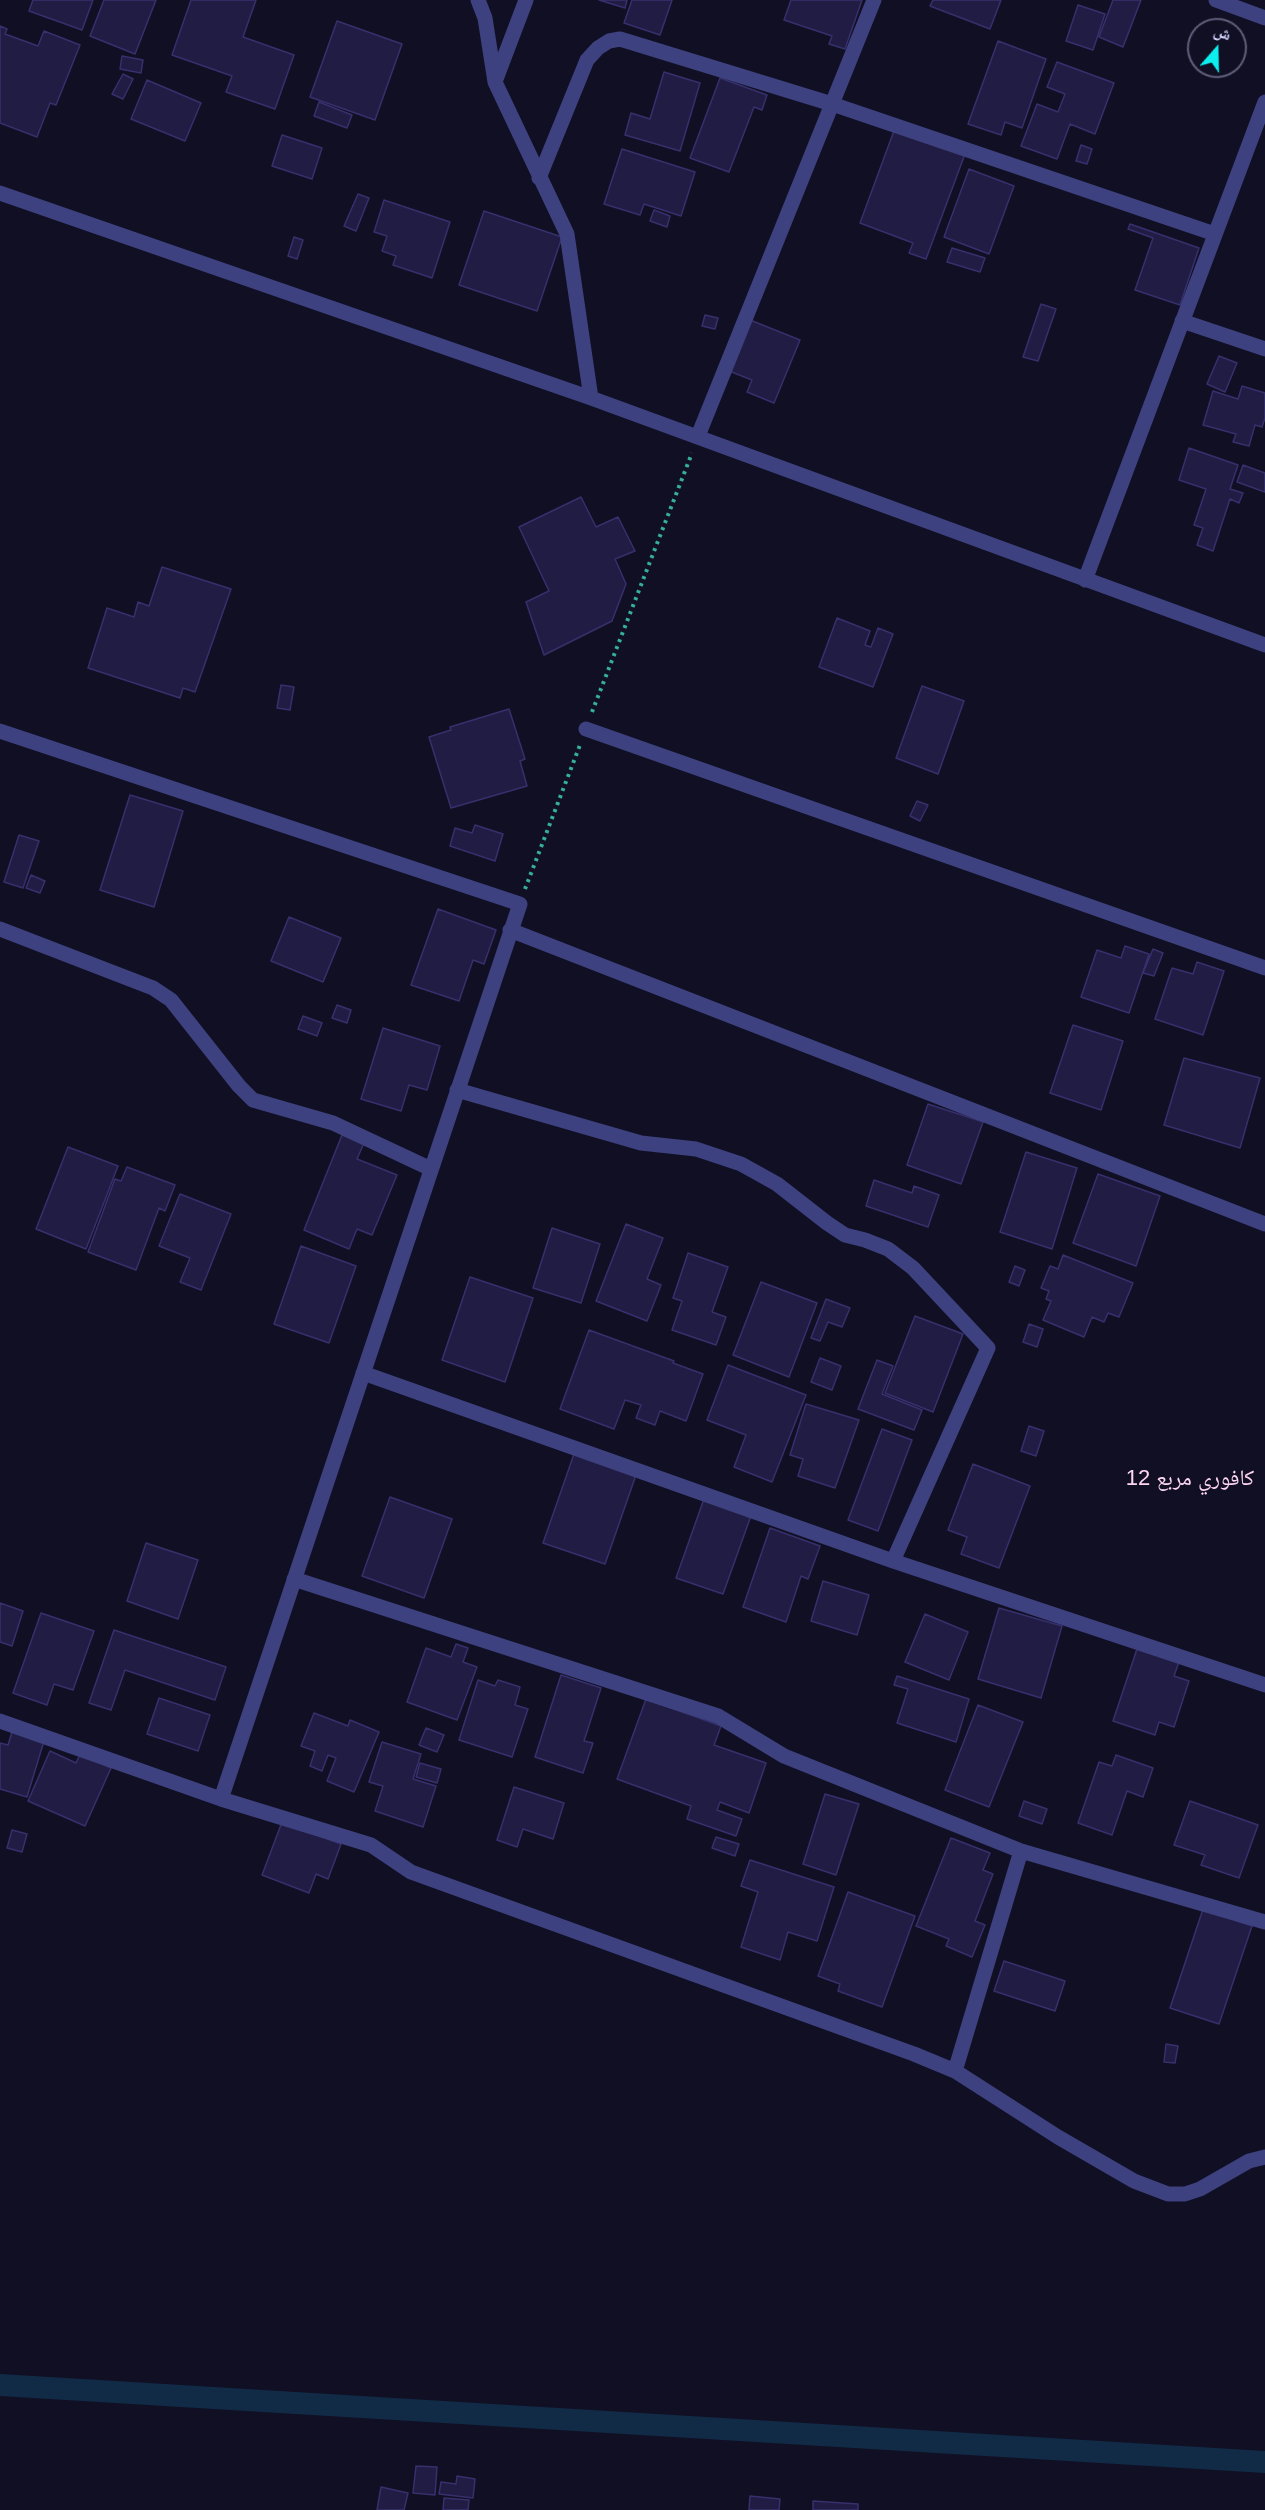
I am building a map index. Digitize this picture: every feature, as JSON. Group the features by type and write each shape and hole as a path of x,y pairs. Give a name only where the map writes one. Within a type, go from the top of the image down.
{"street":[{"path":"478,0 485,18 495,82 567,234 591,398"},
{"path":"495,82 526,0"},
{"path":"698,436 874,0"},
{"path":"1216,0 1265,18"},
{"path":"539,178 587,60 598,48 609,41 620,39 832,104 1215,234"},
{"path":"1085,580 1215,234 1262,118 1265,102"},
{"path":"0,193 698,436 1265,645"},
{"path":"1182,321 1265,349"},
{"path":"586,729 1265,968"},
{"path":"0,731 520,904 221,1799"},
{"path":"0,929 153,988 171,1000 239,1086 253,1100 333,1123 431,1168"},
{"path":"510,930 1265,1224"},
{"path":"457,1090 641,1143 696,1149 741,1164 777,1184 845,1235 888,1249 913,1268 988,1348 893,1561"},
{"path":"363,1373 893,1561 1265,1685"},
{"path":"294,1579 718,1716 784,1756 1021,1851 1265,1922"},
{"path":"0,1721 221,1799 371,1845 411,1872 955,2071 1058,2137 1134,2181 1168,2194 1185,2194 1200,2189 1249,2161 1265,2157"},
{"path":"955,2071 1021,1851"}],"path":[{"path":"520,904 698,436"}],"building":[{"path":"33,0 93,0 82,30 29,11"},
{"path":"104,0 156,0 135,54 90,36"},
{"path":"191,0 256,0 243,37 294,55 275,109 226,92 232,76 172,55"},
{"path":"599,0 627,0 625,8"},
{"path":"632,0 672,0 660,35 624,23"},
{"path":"791,0 862,0 845,49 829,44 832,36 784,20"},
{"path":"933,0 1001,0 990,29 930,6"},
{"path":"1113,0 1141,0 1123,47 1099,37"},
{"path":"1078,5 1105,14 1093,50 1066,41"},
{"path":"337,21 402,44 375,120 310,97"},
{"path":"0,26 7,29 5,34 38,46 44,31 80,45 56,105 50,103 37,137 0,123"},
{"path":"998,41 1046,59 1022,128 1005,122 1001,135 968,124"},
{"path":"122,56 143,60 141,73 120,69"},
{"path":"1057,62 1114,83 1095,134 1070,124 1057,159 1021,146 1037,104 1058,112 1065,94 1047,87"},
{"path":"664,72 700,83 680,151 625,135 631,113 650,119"},
{"path":"123,74 133,79 123,99 112,94"},
{"path":"720,78 767,95 762,110 754,107 729,172 690,158"},
{"path":"147,80 201,103 185,141 131,119"},
{"path":"319,102 352,115 347,128 314,116"},
{"path":"895,128 965,154 926,259 909,253 913,243 860,223"},
{"path":"282,135 322,148 312,179 272,166"},
{"path":"1081,145 1092,149 1087,164 1076,161"},
{"path":"622,149 695,172 681,216 644,204 640,215 604,204"},
{"path":"969,169 1014,186 989,254 944,237"},
{"path":"358,194 369,198 356,231 344,226"},
{"path":"384,200 450,222 432,278 393,265 396,256 382,251 387,236 374,232"},
{"path":"654,210 670,216 667,227 650,221"},
{"path":"484,211 562,237 537,311 459,285"},
{"path":"1130,224 1199,248 1180,305 1135,290 1153,238 1128,229"},
{"path":"294,237 303,240 297,259 288,256"},
{"path":"952,248 985,258 980,272 947,262"},
{"path":"1041,304 1056,309 1038,361 1023,357"},
{"path":"705,315 718,318 715,329 702,326"},
{"path":"750,320 800,340 774,403 747,392 752,380 729,371"},
{"path":"1219,356 1237,363 1225,392 1207,384"},
{"path":"1242,386 1265,393 1265,418 1262,427 1255,425 1249,446 1233,442 1236,434 1203,425 1213,391 1238,399"},
{"path":"1189,448 1238,465 1230,489 1243,493 1239,503 1230,499 1213,551 1197,545 1203,528 1194,525 1206,489 1179,480"},
{"path":"1243,465 1265,473 1265,492 1237,482"},
{"path":"581,497 596,527 618,517 635,551 615,559 626,584 612,621 544,655 526,602 549,591 519,527"},
{"path":"162,567 231,589 195,692 183,688 180,698 88,668 107,608 134,617 138,602 149,606"},
{"path":"837,618 870,631 865,645 871,647 878,628 893,634 873,687 819,667"},
{"path":"281,685 294,687 290,710 277,708"},
{"path":"922,686 964,701 938,774 896,758"},
{"path":"509,709 525,759 520,761 527,786 451,808 429,737 451,730 450,727"},
{"path":"130,795 183,811 154,907 100,890"},
{"path":"917,801 928,805 920,821 910,816"},
{"path":"475,825 503,834 495,861 450,846 455,828 472,833"},
{"path":"19,835 39,841 23,888 4,882"},
{"path":"31,875 45,881 40,893 26,888"},
{"path":"438,909 496,930 484,964 473,960 459,1001 411,985"},
{"path":"289,917 341,938 323,982 271,961"},
{"path":"1125,946 1149,954 1129,1013 1081,997 1097,950 1121,958"},
{"path":"1153,949 1163,953 1154,976 1143,973"},
{"path":"1197,962 1224,971 1203,1035 1155,1019 1172,968 1193,974"},
{"path":"337,1005 351,1010 347,1023 332,1018"},
{"path":"303,1016 322,1023 317,1036 298,1029"},
{"path":"1073,1025 1123,1041 1101,1110 1050,1093"},
{"path":"383,1028 440,1046 427,1090 409,1085 401,1111 361,1099"},
{"path":"1184,1058 1260,1078 1240,1148 1164,1125"},
{"path":"928,1104 983,1122 961,1184 907,1165"},
{"path":"342,1135 364,1143 357,1159 397,1175 372,1235 357,1229 349,1249 304,1230"},
{"path":"68,1147 118,1166 86,1249 36,1229"},
{"path":"1026,1152 1077,1168 1052,1249 1000,1232"},
{"path":"127,1167 175,1185 165,1211 159,1208 136,1270 88,1252 115,1179 121,1181"},
{"path":"1098,1174 1160,1196 1136,1266 1073,1243"},
{"path":"874,1180 912,1193 914,1186 939,1195 928,1227 866,1206"},
{"path":"180,1194 231,1214 201,1290 180,1282 190,1258 159,1246"},
{"path":"626,1224 663,1238 647,1279 661,1285 647,1321 596,1301"},
{"path":"552,1228 600,1244 581,1303 533,1288"},
{"path":"301,1246 356,1266 329,1343 274,1324"},
{"path":"688,1253 728,1267 712,1312 726,1317 716,1345 672,1330 682,1301 673,1298"},
{"path":"1063,1255 1133,1283 1119,1317 1108,1313 1104,1322 1092,1317 1084,1337 1043,1320 1051,1301 1046,1299 1049,1291 1041,1288 1050,1266 1058,1269"},
{"path":"1015,1266 1025,1270 1019,1286 1009,1282"},
{"path":"470,1277 533,1298 505,1382 442,1360"},
{"path":"761,1282 817,1303 789,1377 733,1355"},
{"path":"826,1299 850,1308 842,1327 828,1322 820,1341 811,1338"},
{"path":"915,1316 963,1334 933,1412 885,1393"},
{"path":"1029,1324 1043,1329 1037,1347 1023,1342"},
{"path":"589,1330 703,1374 686,1421 660,1411 655,1425 636,1418 641,1405 625,1400 614,1429 560,1409"},
{"path":"820,1358 841,1366 832,1390 811,1382"},
{"path":"877,1360 893,1366 882,1394 922,1410 914,1430 858,1409"},
{"path":"728,1365 806,1395 772,1482 734,1467 746,1435 707,1420"},
{"path":"806,1404 859,1420 835,1488 798,1476 803,1459 790,1455"},
{"path":"1029,1426 1044,1431 1036,1456 1021,1451"},
{"path":"882,1429 912,1440 878,1531 848,1520"},
{"path":"574,1454 636,1475 605,1564 543,1543"},
{"path":"973,1464 1030,1486 999,1568 961,1554 967,1537 948,1530"},
{"path":"705,1496 752,1513 723,1594 676,1578"},
{"path":"390,1497 452,1519 424,1598 362,1576"},
{"path":"770,1528 820,1546 808,1579 801,1576 786,1622 743,1607"},
{"path":"146,1543 198,1560 178,1619 127,1601"},
{"path":"823,1581 869,1595 857,1635 811,1621"},
{"path":"0,1603 23,1611 12,1646 0,1642"},
{"path":"999,1608 1062,1626 1041,1698 978,1679"},
{"path":"41,1613 94,1631 73,1690 54,1684 47,1705 13,1693"},
{"path":"925,1614 968,1632 949,1680 905,1662"},
{"path":"114,1630 226,1667 215,1700 125,1670 111,1710 89,1703"},
{"path":"456,1644 468,1648 463,1662 477,1667 457,1720 407,1702 426,1648 451,1657"},
{"path":"1137,1649 1179,1662 1174,1676 1189,1681 1174,1727 1159,1722 1155,1735 1113,1721"},
{"path":"561,1675 601,1688 584,1741 593,1743 583,1773 535,1757"},
{"path":"897,1676 969,1699 956,1742 897,1723 908,1689 894,1685"},
{"path":"478,1680 495,1686 498,1680 520,1687 515,1705 528,1709 512,1757 459,1740"},
{"path":"159,1698 210,1715 198,1751 147,1734"},
{"path":"646,1699 721,1726 714,1745 766,1763 749,1813 720,1802 717,1810 742,1819 736,1836 687,1819 691,1806 617,1779"},
{"path":"978,1705 1023,1722 989,1807 945,1790"},
{"path":"314,1713 348,1726 350,1720 379,1732 354,1792 327,1781 336,1758 328,1755 322,1771 310,1766 315,1751 301,1746"},
{"path":"426,1728 444,1735 437,1752 419,1745"},
{"path":"12,1732 44,1741 27,1797 0,1789 0,1743 8,1745"},
{"path":"382,1742 421,1754 413,1779 436,1786 423,1827 375,1811 383,1786 369,1782"},
{"path":"50,1751 76,1763 80,1754 111,1768 85,1826 28,1801"},
{"path":"1116,1755 1153,1768 1143,1797 1127,1791 1112,1835 1078,1823 1099,1762 1112,1766"},
{"path":"420,1763 441,1769 437,1783 416,1777"},
{"path":"514,1787 564,1803 553,1839 523,1829 517,1847 497,1840"},
{"path":"825,1794 859,1804 836,1875 803,1864"},
{"path":"1024,1801 1047,1809 1042,1824 1019,1816"},
{"path":"1190,1801 1258,1825 1239,1878 1201,1865 1205,1855 1174,1845"},
{"path":"282,1822 341,1844 328,1879 316,1874 309,1893 262,1875"},
{"path":"12,1830 27,1834 22,1852 7,1848"},
{"path":"716,1837 739,1844 735,1856 712,1848"},
{"path":"951,1838 990,1853 983,1870 993,1874 975,1921 985,1925 972,1957 946,1946 949,1939 916,1926"},
{"path":"750,1860 834,1887 817,1941 788,1932 780,1960 741,1947 758,1892 741,1886"},
{"path":"848,1892 915,1916 882,2007 838,1991 840,1984 818,1976"},
{"path":"1203,1909 1252,1926 1219,2024 1170,2008"},
{"path":"1004,1961 1065,1981 1055,2011 994,1991"},
{"path":"1166,2044 1178,2046 1175,2063 1164,2062"},
{"path":"416,2466 437,2467 435,2495 413,2493"},
{"path":"457,2476 475,2479 473,2498 439,2494 441,2482 456,2484"},
{"path":"381,2487 408,2493 404,2510 377,2510"},
{"path":"750,2496 780,2499 779,2510 749,2510"},
{"path":"444,2498 469,2500 468,2510 443,2510"},
{"path":"813,2501 858,2504 858,2510 813,2510"}],"waterway":[{"path":"0,2385 1265,2462"}],"district":[{"name":"كافوري مربع 12","path":"1190,1479"}]}
